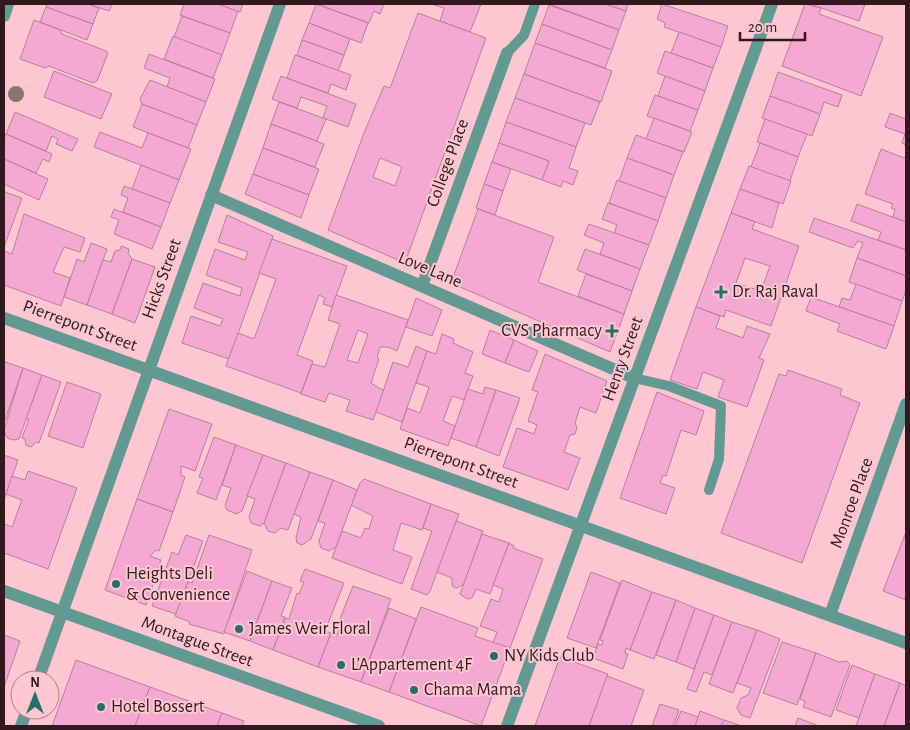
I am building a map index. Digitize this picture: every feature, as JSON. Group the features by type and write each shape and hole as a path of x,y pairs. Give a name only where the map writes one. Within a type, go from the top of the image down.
{"street":[{"path":"4,16 8,4"},
{"name":"Hicks Street","path":"42,670 280,4"},
{"name":"Henry Street","path":"507,726 772,4"},
{"name":"College Place","path":"422,286 507,53"},
{"name":"Love Lane","path":"211,195 634,378"},
{"name":"Pierrepont Street","path":"4,318 906,643"},
{"name":"Monroe Place","path":"830,615 906,404"},
{"name":"Montague Street","path":"4,591 378,726"}],"lane":[{"path":"507,53 524,35 535,4"},
{"path":"634,378 670,386 721,406 719,459 709,490"}],"building":[{"path":"47,4 88,4 99,8 93,24 46,7"},
{"path":"88,4 112,4 109,11"},
{"path":"184,4 218,4 238,11 230,33 180,15"},
{"path":"218,4 243,4 240,12"},
{"path":"316,4 368,23 361,43 309,23"},
{"path":"317,4 384,4 380,14 374,11 369,23"},
{"path":"431,4 481,4 470,32 440,21 444,8"},
{"path":"549,4 605,4 626,11 619,30"},
{"path":"605,4 628,4 626,11"},
{"path":"662,4 728,26 721,47 664,27 665,23 657,19"},
{"path":"805,4 821,8 819,14 883,37 861,96 782,66"},
{"path":"810,4 865,4 859,21"},
{"path":"549,5 619,30 612,50 542,24"},
{"path":"46,7 93,24 87,40 40,22"},
{"path":"418,13 486,38 405,263 328,230 364,133 384,86 390,88","holes":["380,158 402,167 395,186 373,177"]},
{"path":"182,16 230,33 222,55 174,37"},
{"path":"34,20 60,30 62,34 106,51 108,53 97,81 93,83 49,66 45,68 20,59"},
{"path":"309,23 350,39 344,55 302,40"},
{"path":"542,24 612,50 605,68 535,43"},
{"path":"679,32 721,47 713,68 671,53"},
{"path":"173,36 222,55 213,78 164,59"},
{"path":"302,40 344,55 338,71 297,55"},
{"path":"535,43 612,71 601,102 524,74"},
{"path":"665,51 713,68 705,91 657,73"},
{"path":"149,54 215,79 206,102 167,87 170,78 144,68"},
{"path":"295,55 351,75 346,90 331,84 328,93 287,78"},
{"path":"54,71 112,94 101,119 44,97"},
{"path":"778,72 842,95 838,107 824,102 820,114 770,96"},
{"path":"524,74 600,102 591,125 515,98"},
{"path":"281,76 356,104 348,127 323,118 327,106 301,97 297,108 272,99"},
{"path":"665,76 705,91 698,110 658,96"},
{"path":"150,80 206,102 197,125 142,104 140,99"},
{"path":"655,95 698,110 690,131 647,116"},
{"path":"770,96 820,114 812,136 762,118"},
{"path":"515,98 585,123 576,147 506,122"},
{"path":"279,102 326,119 317,141 271,124"},
{"path":"142,104 197,125 188,148 133,127"},
{"path":"15,112 78,139 72,151 56,144 58,139 52,136 46,151 6,134"},
{"path":"890,113 906,119 906,145 902,143 905,134 885,127"},
{"path":"654,118 692,132 684,152 646,139"},
{"path":"765,119 807,134 798,157 757,142"},
{"path":"506,122 576,147 569,168 578,171 573,185 563,181 561,187 542,180 549,161 499,143"},
{"path":"271,124 324,144 315,167 263,148"},
{"path":"100,132 142,148 148,133 191,149 179,180 94,147"},
{"path":"6,134 52,154 49,162 43,159 36,173 4,159 4,139"},
{"path":"636,135 683,152 674,175 627,158"},
{"path":"499,143 549,161 542,180 492,162"},
{"path":"760,143 798,157 790,181 751,167"},
{"path":"263,148 319,169 309,195 253,174"},
{"path":"881,149 904,158 906,156 906,222 893,217 895,209 891,208 893,204 865,194"},
{"path":"627,158 674,175 666,198 619,181"},
{"path":"4,159 48,179 39,200 4,184"},
{"path":"492,162 511,169 503,191 484,184"},
{"path":"141,165 179,180 170,203 132,189"},
{"path":"749,166 791,181 783,204 740,189"},
{"path":"253,174 309,195 301,218 245,194"},
{"path":"617,180 666,198 658,221 609,203"},
{"path":"484,184 503,191 495,215 476,208"},
{"path":"124,186 170,203 161,227 123,212 128,198 121,195"},
{"path":"740,189 779,203 772,228 731,213"},
{"path":"5,192 22,198 4,247 4,194"},
{"path":"608,203 658,221 649,245 614,233 617,225 602,219"},
{"path":"857,204 906,222 906,250 878,240 881,232 851,221"},
{"path":"114,209 161,227 152,249 114,234 119,220 111,217"},
{"path":"478,209 554,237 538,282 624,314 610,352 451,283"},
{"path":"731,213 755,222 752,229 799,246 771,326 726,310 724,317 696,307","holes":["745,258 770,266 761,291 736,283"]},
{"path":"24,214 85,238 80,252 64,247 53,272 70,278 61,306 4,285 4,251 12,254"},
{"path":"227,215 273,236 229,359 182,343 191,316 220,326 223,319 194,308 203,283 240,296 242,288 206,275 215,249 245,260 248,252 218,242"},
{"path":"814,218 906,250 906,276 857,258 863,243 858,241 853,248 809,232"},
{"path":"589,224 649,245 640,269 600,254 604,243 584,235"},
{"path":"272,239 347,266 332,307 323,304 325,298 319,295 297,355 313,361 301,393 226,366 238,333 254,339 276,279 259,273"},
{"path":"91,243 107,249 87,305 64,297 77,259 84,262"},
{"path":"121,246 129,249 128,253 132,259 112,314 87,305 103,260 111,262 115,251 120,250"},
{"path":"585,249 640,269 632,291 577,270"},
{"path":"857,258 906,276 906,291 902,301 849,282"},
{"path":"132,259 155,267 135,323 112,314"},
{"path":"586,274 632,291 624,314 578,296"},
{"path":"856,284 902,301 894,326 839,307 842,298 850,300"},
{"path":"336,295 408,320 397,351 388,347 380,347 377,358 379,359 371,383 384,391 373,420 346,411 350,400 329,393 325,402 301,394 312,364 325,367 340,324 328,320","holes":["358,330 368,334 358,363 347,360"]},
{"path":"811,297 894,326 886,349 837,331 840,324 806,311"},
{"path":"416,298 442,310 432,336 406,327"},
{"path":"696,307 720,316 716,328 743,338 747,326 770,334 759,358 764,360 747,407 718,397 724,380 703,372 697,389 670,380"},
{"path":"490,330 514,340 505,363 482,354"},
{"path":"442,334 454,339 453,343 473,352 465,373 473,376 464,400 452,396 443,421 455,426 448,446 400,429 407,408 420,413 429,387 416,383 427,351 436,354"},
{"path":"514,340 538,351 529,372 505,363"},
{"path":"416,346 427,351 402,422 376,412 393,362 408,367"},
{"path":"545,354 607,381 596,413 580,407 575,423 577,427 575,434 570,435 564,452 580,458 568,490 503,467 517,428 534,434 537,425 528,421 538,392 532,390"},
{"path":"5,362 23,368 4,423 4,365"},
{"path":"23,368 42,375 19,439 13,440 7,438 4,430"},
{"path":"788,370 842,389 840,395 860,403 802,563 721,533 779,374 786,376"},
{"path":"42,375 61,382 39,443 36,442 31,447 26,445 25,439 22,438 29,419 26,419"},
{"path":"67,382 101,394 83,448 48,436"},
{"path":"485,387 496,390 476,447 451,438 468,389 483,394"},
{"path":"496,390 520,398 499,456 476,447"},
{"path":"657,392 704,411 696,435 681,430 666,476 663,475 660,483 675,488 666,514 620,498"},
{"path":"169,409 212,424 195,471 181,466 181,475 185,477 173,512 137,499"},
{"path":"214,437 236,445 216,500 197,493 203,478 199,477"},
{"path":"236,445 263,455 242,511 237,514 227,510 225,506 231,488 222,485"},
{"path":"4,455 18,460 4,500"},
{"path":"263,455 286,463 264,523 260,526 251,523 249,517 255,499 247,496"},
{"path":"286,463 310,472 288,530 281,528 275,533 268,531 264,523"},
{"path":"28,471 77,488 48,569 4,553 4,524 12,527 22,500 6,494 12,476 25,480"},
{"path":"310,472 333,480 311,539 302,545 297,543 296,538 301,517 294,514"},
{"path":"364,479 431,504 422,530 401,523 393,550 412,557 402,584 332,558 342,531 361,538 365,528 369,529 373,516 351,505 360,483"},
{"path":"333,480 357,490 336,547 329,551 321,548 319,541 325,523 318,521"},
{"path":"137,499 173,512 159,551 156,550 150,556 161,560 146,605 105,590"},
{"path":"431,504 459,514 427,595 411,589 432,531 423,528"},
{"path":"456,521 483,531 464,584 457,588 452,586 452,578 437,572"},
{"path":"906,532 906,600 883,591"},
{"path":"482,534 509,543 490,594 476,589 472,598 467,599 460,594"},
{"path":"186,535 203,541 176,614 152,606 172,552 178,555"},
{"path":"209,535 252,550 224,634 189,624 190,622 175,616 188,582 192,583"},
{"path":"509,543 514,546 513,548 543,559 510,648 493,643 497,632 480,626 491,599 499,602 503,589 493,585"},
{"path":"305,569 344,583 325,631 331,633 318,667 273,650 285,618 289,619 297,593 299,594 304,582 300,581"},
{"path":"247,571 272,581 250,641 224,632"},
{"path":"591,572 620,583 596,648 567,638"},
{"path":"622,580 652,592 630,650 626,648 625,653 628,654 623,669 593,658 598,644 602,645 603,641 600,640"},
{"path":"272,581 292,588 281,616 285,617 273,650 250,641"},
{"path":"353,586 391,599 361,682 318,667 331,633 337,635 341,625 338,624"},
{"path":"652,592 676,600 654,659 630,650"},
{"path":"676,600 695,608 676,662 656,655"},
{"path":"421,607 478,628 475,636 510,648 481,726 389,692"},
{"path":"389,608 416,619 389,692 361,682"},
{"path":"695,608 714,615 694,669 676,662"},
{"path":"714,615 732,622 712,675 704,672 696,692 687,689"},
{"path":"732,622 757,630 733,693 709,684"},
{"path":"757,630 780,639 750,718 741,715 737,708 741,698 748,695 751,688 737,683"},
{"path":"4,635 20,641 4,687"},
{"path":"782,642 816,653 797,705 763,693"},
{"path":"816,653 839,662 847,661 850,665 831,717 803,707 805,701 800,699"},
{"path":"560,657 608,674 589,726 535,726"},
{"name":"Hotel Bossert","path":"76,660 150,687 135,726 52,726 54,720 60,720 60,704"},
{"path":"852,665 875,674 859,718 836,710"},
{"path":"875,674 900,683 884,726 856,726"},
{"path":"607,676 644,690 631,726 589,726"},
{"path":"900,683 906,686 906,726 884,726"},
{"path":"150,687 222,713 217,726 135,726"},
{"path":"660,704 679,710 673,726 652,726"},
{"path":"681,711 698,717 695,726 675,726"},
{"path":"700,711 724,720 721,726 695,726"},
{"path":"222,713 244,721 242,726 217,726"},
{"path":"798,718 819,726 795,726"},
{"path":"724,720 742,726 721,726"}],"place":[{"name":"Dr. Raj Raval","path":"721,292"},
{"name":"CVS Pharmacy","path":"612,331"},
{"name":"Heights Deli & Convenience","path":"116,584"},
{"name":"James Weir Floral","path":"239,629"},
{"name":"NY Kids Club","path":"494,656"},
{"name":"L’Appartement 4F","path":"341,665"},
{"name":"Chama Mama","path":"414,690"},
{"name":"Hotel Bossert","path":"101,707"}]}
